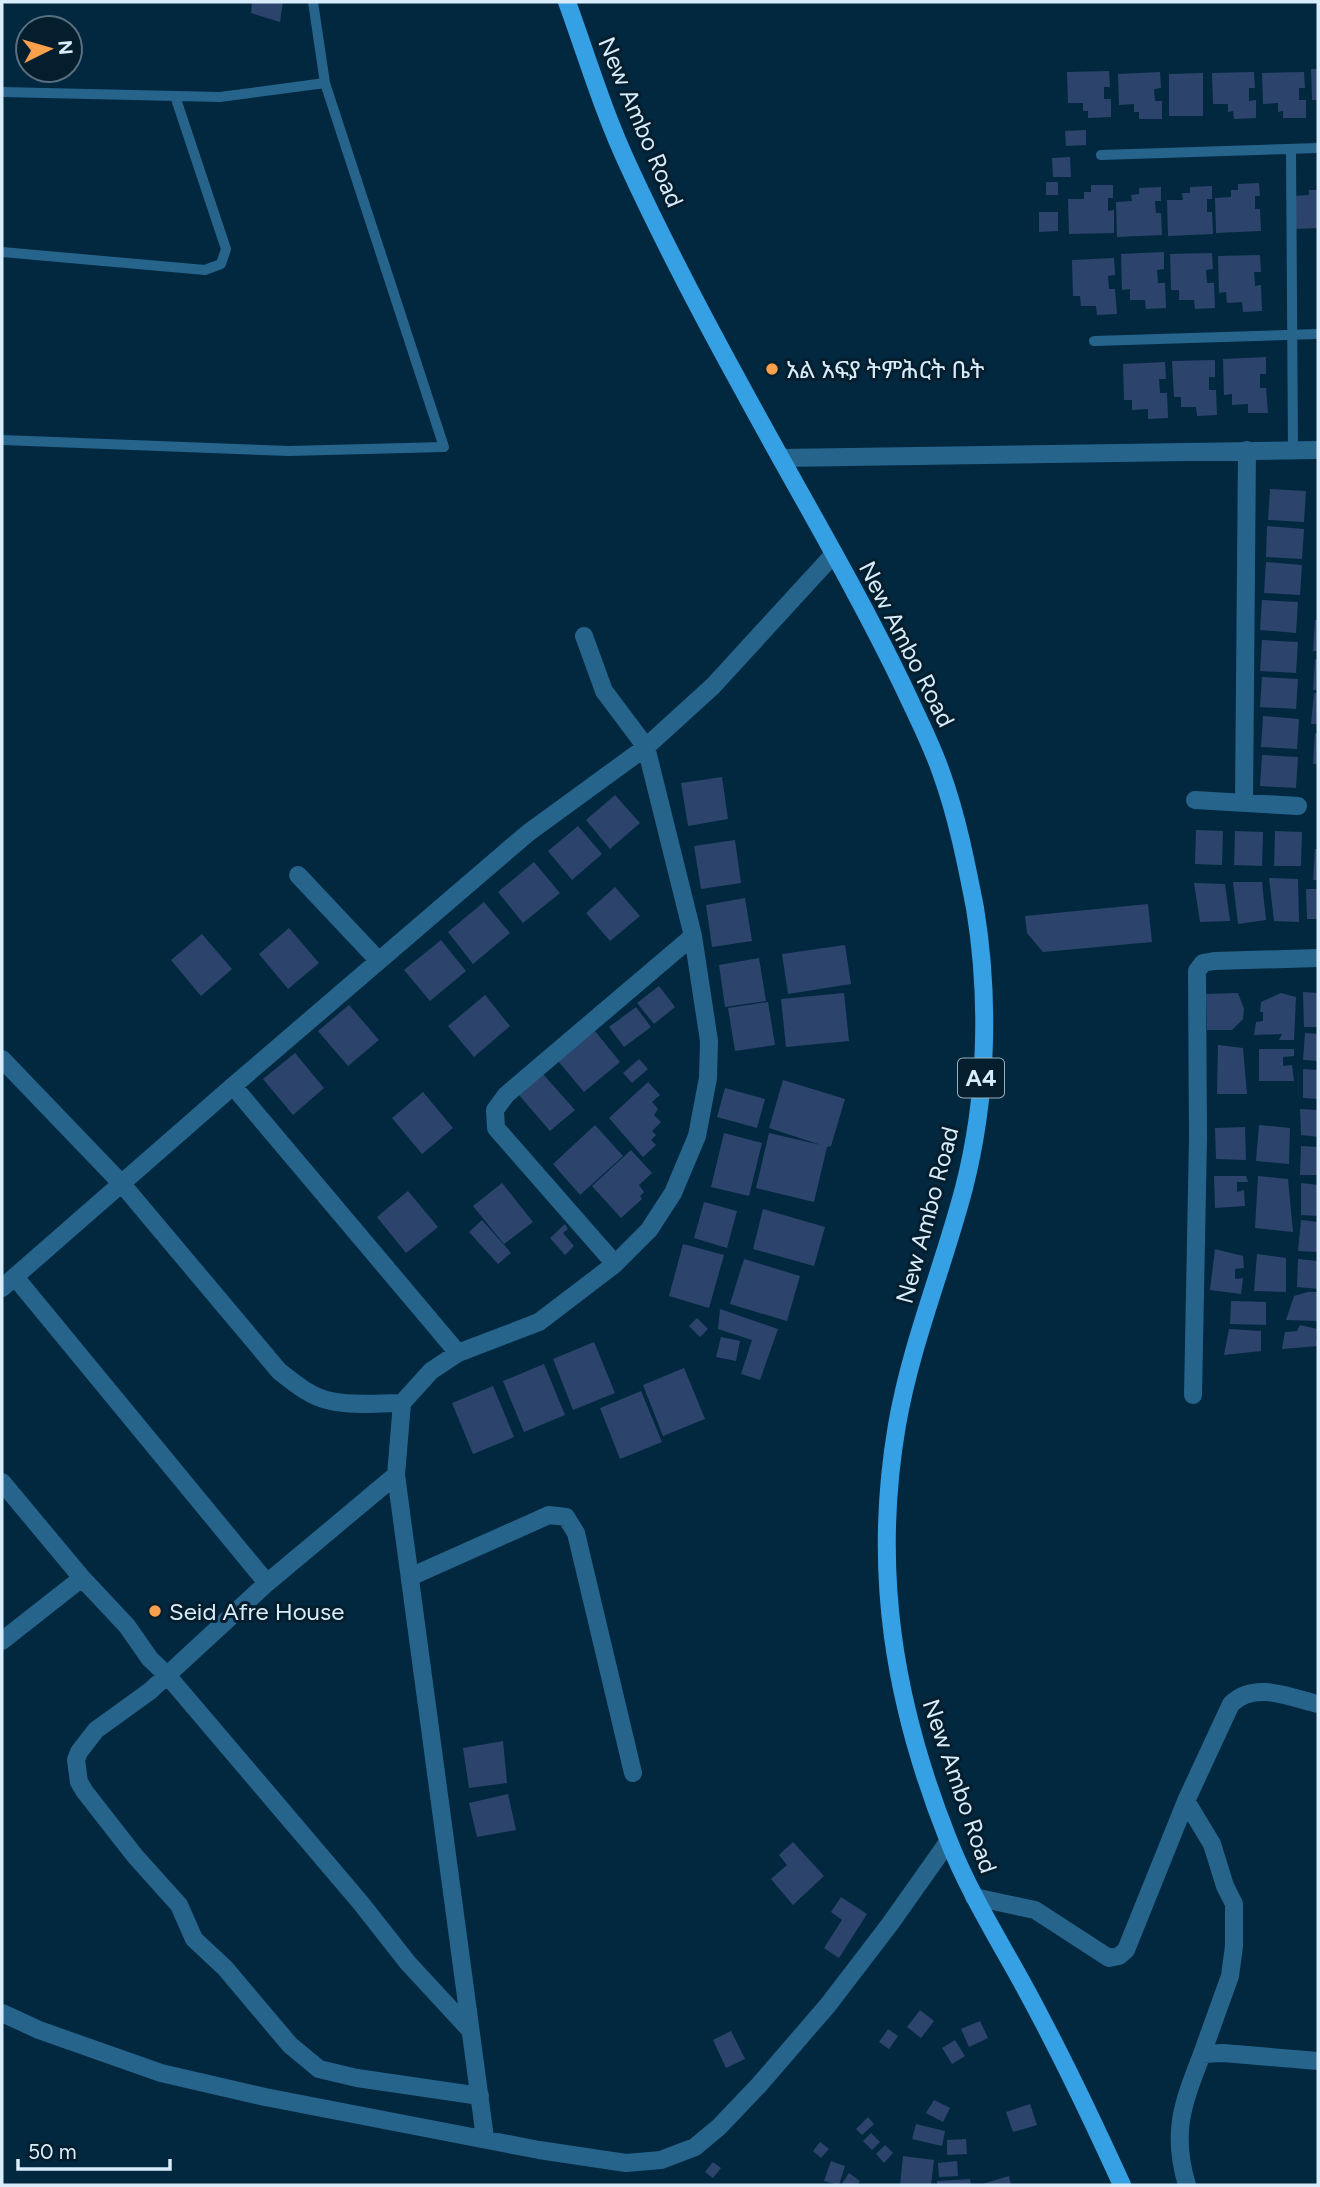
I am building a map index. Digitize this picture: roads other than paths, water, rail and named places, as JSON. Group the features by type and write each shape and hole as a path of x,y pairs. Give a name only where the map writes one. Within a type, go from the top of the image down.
{"main road":[{"name":"New Ambo Road","path":"567,2 626,163 738,381 881,641 940,768 961,835 976,915 982,967 984,1043 979,1115 965,1185 909,1363 896,1430 888,1499 885,1560 891,1635 905,1707 948,1842 974,1897 1040,2015 1122,2185"}],"street":[{"path":"1244,802 1247,450"},
{"path":"781,458 1318,450"},
{"path":"267,1583 8,1282 528,833 646,747 713,686 834,554"},
{"path":"485,2138 396,1475 402,1403 431,1371 458,1353 539,1322 615,1264 649,1230 673,1193 697,1136 708,1078 709,1041 694,936 646,747 604,691 584,636"},
{"path":"1195,800 1298,806"},
{"path":"298,875 379,961"},
{"path":"615,1264 496,1128 495,1110 506,1095 694,936"},
{"path":"1193,1395 1198,1138 1197,971 1203,963 1214,961 1318,958"},
{"path":"2,1059 122,1184 279,1371 303,1389 330,1401 402,1403"},
{"path":"233,1086 458,1353"},
{"path":"396,1475 267,1583 150,1690 96,1730 76,1760 79,1782 85,1792 178,1905 194,1939 225,1968 290,2045 319,2069 357,2078 480,2096"},
{"path":"2,1482 82,1578 127,1626 150,1659 167,1675 408,1963 470,2029"},
{"path":"410,1577 549,1515 566,1517 576,1533 633,1773"},
{"path":"2,1641 82,1578"},
{"path":"974,1897 1035,1910 1109,1958 1119,1956 1126,1950 1186,1801 1231,1704 1240,1695 1263,1690 1318,1704"},
{"path":"1186,1801 1212,1844 1225,1886 1234,1904 1234,1946 1230,1976 1183,2102 1178,2136 1186,2185"},
{"path":"2,2013 39,2030 162,2073 265,2096 539,2150 626,2163 661,2160 695,2147 719,2127 759,2085 828,2005 948,1842"},
{"path":"1202,2054 1223,2053 1318,2061"}],"lane":[{"path":"2,440 289,451 444,447 325,83 313,2"},
{"path":"2,92 220,97 325,83"},
{"path":"2,252 205,270 220,264 226,249 175,96"},
{"path":"1101,155 1318,148"},
{"path":"1291,149 1293,450"},
{"path":"1094,341 1318,334"}],"place":[{"name":"አል አፍያ ትምሕርት ቤት","path":"772,369"},
{"name":"Seid Afre House","path":"155,1611"}]}
